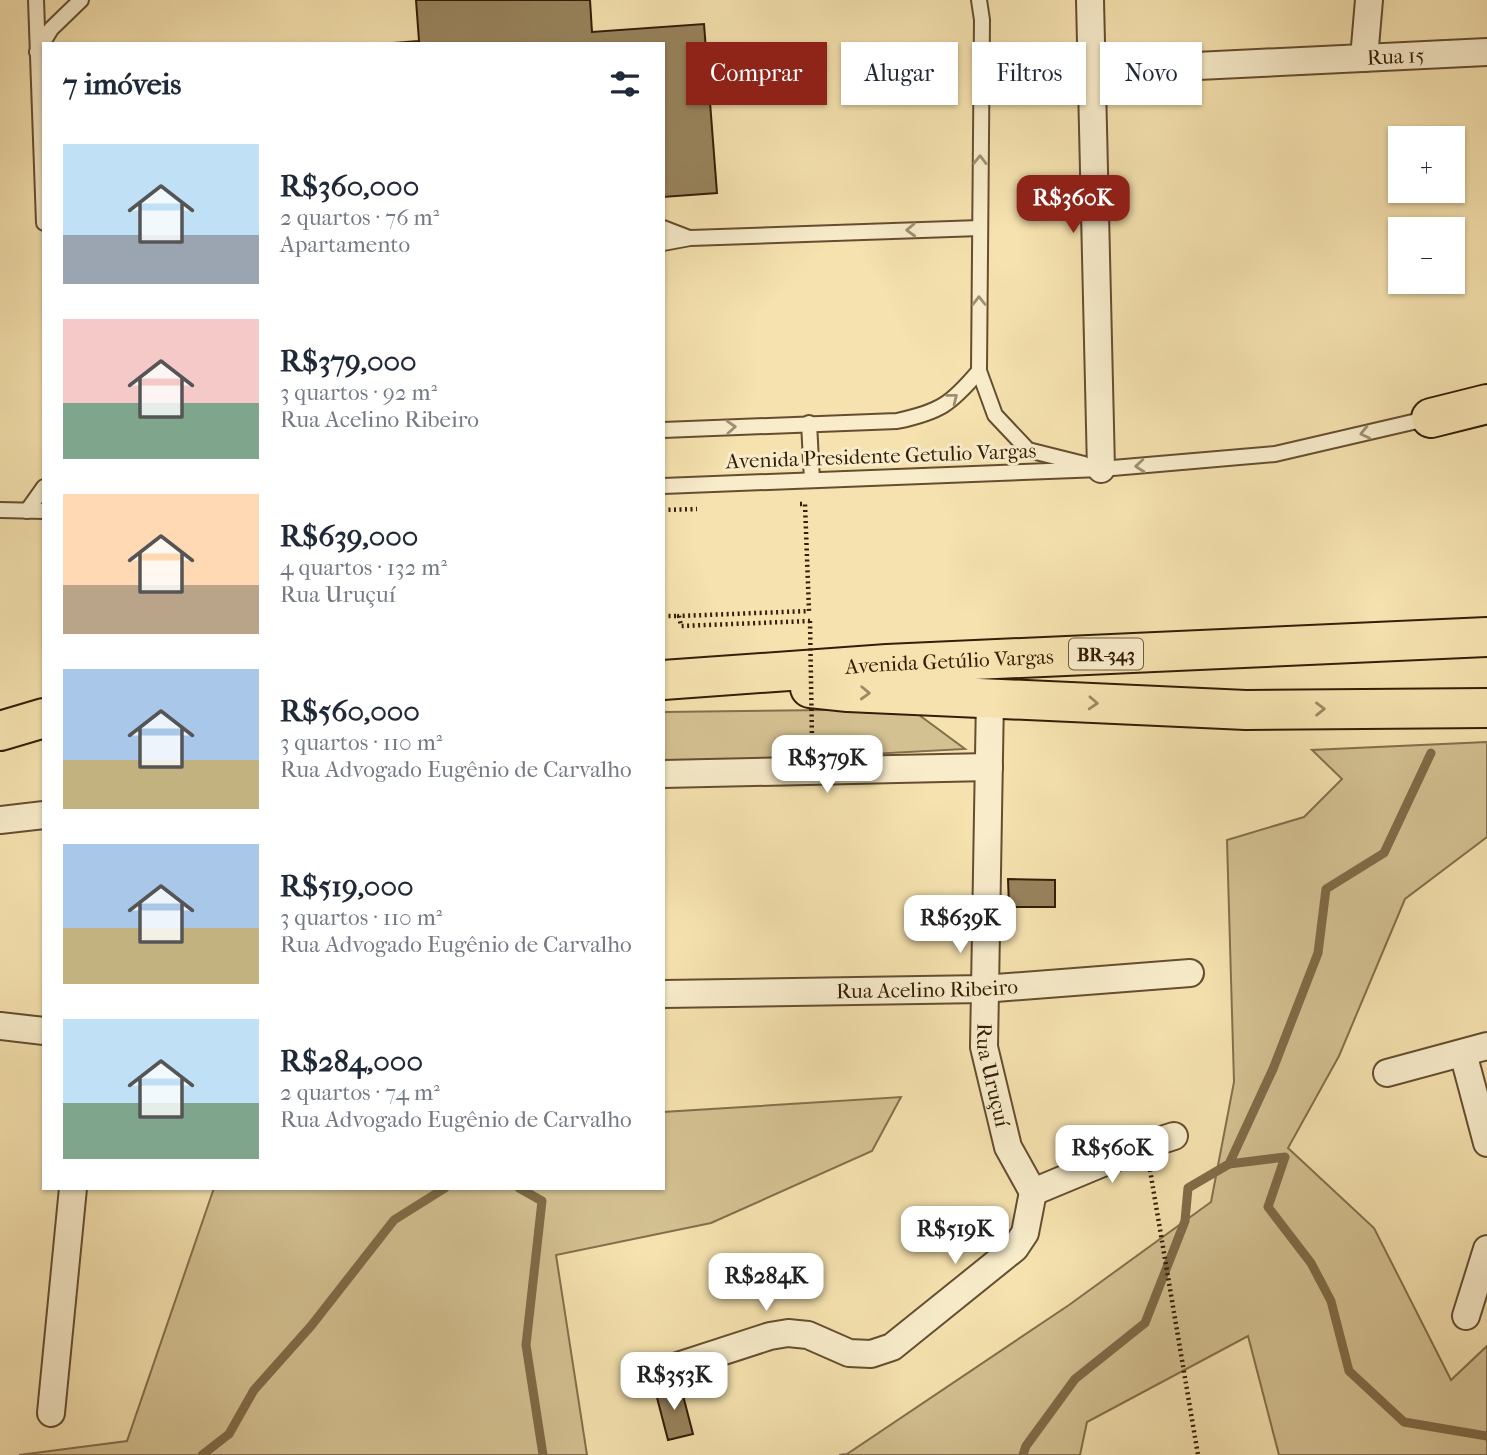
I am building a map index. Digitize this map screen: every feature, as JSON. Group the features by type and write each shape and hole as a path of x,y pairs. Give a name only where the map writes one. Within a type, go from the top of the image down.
{"highway":[{"path":"1431,418 1487,404"},
{"path":"1431,418 1487,418"},
{"name":"Avenida Getúlio Vargas","path":"665,680 887,664 1487,637"},
{"path":"724,677 848,692 1246,710 1487,708"},
{"path":"0,702 42,700"},
{"path":"0,731 42,719"}],"street":[{"path":"1090,0 1101,469"},
{"path":"1364,58 1369,0"},
{"name":"Rua 15","path":"1093,71 1487,52"},
{"name":"Rua Uruçuí","path":"990,698 984,1046 1008,1147 1033,1192"},
{"path":"665,774 989,767"},
{"path":"0,820 42,815"},
{"name":"Rua Acelino Ribeiro","path":"665,994 983,989 1190,973"},
{"path":"0,1026 42,1031"},
{"path":"1387,1073 1475,1050 1487,1143"},
{"path":"656,1373 770,1336 788,1333 808,1335 849,1353 871,1354 892,1347 1015,1248 1025,1233 1033,1192 1174,1136"},
{"path":"51,1413 73,1190"},
{"path":"1466,1316 1487,1250"}],"lane":[{"path":"36,0 42,174"},
{"path":"44,42 51,30 81,0"},
{"path":"972,0 982,20"},
{"path":"979,0 982,20 979,371 995,415 1028,450 1101,469"},
{"path":"37,53 42,45"},
{"path":"665,243 690,238 980,228"},
{"path":"665,229 690,238"},
{"path":"665,430 897,421 927,415 956,397 979,371"},
{"name":"Avenida Presidente Getulio Vargas","path":"665,486 1101,469 1276,454 1431,418"},
{"path":"809,423 812,480"},
{"path":"27,511 42,491"},
{"path":"0,510 42,510"}],"path":[{"path":"665,616 809,611 805,504 792,504"},
{"path":"665,510 702,509"},
{"path":"679,616 681,626 810,621 812,740"},
{"path":"1149,1166 1198,1455"}],"shaded area":[{"path":"911,709 965,749 665,765 665,712"},
{"path":"1487,742 1487,837 1405,899 1339,1056 1288,1148 1374,1228 1451,1380 1487,1346 1487,1455 1279,1455 1248,1336 1087,1422 1080,1455 839,1455 847,1454 1069,1305 1211,1202 1234,1082 1227,840 1304,817 1342,779 1312,750"},
{"path":"901,1097 872,1151 711,1223 556,1255 587,1455 19,1455 127,1441 213,1190 665,1190 665,1112"}],"building":[{"path":"416,0 590,0 592,32 704,24 705,42 686,42 686,105 710,105 717,193 665,197 665,42 406,42 419,41"},
{"path":"1008,879 1055,880 1055,907 1009,907"},
{"path":"680,1384 693,1434 668,1440 655,1390"}],"waterway":[{"path":"1023,1455 1026,1446 1075,1379 1145,1323 1185,1221 1188,1188 1229,1164 1273,1069 1318,953 1326,889 1384,853 1431,753"},
{"path":"1229,1164 1285,1157 1268,1207 1311,1263 1331,1301 1349,1371 1404,1422 1487,1436"},
{"path":"202,1455 229,1434 254,1390 311,1326 394,1220 442,1190"},
{"path":"523,1190 542,1201 526,1345 543,1455"}]}
